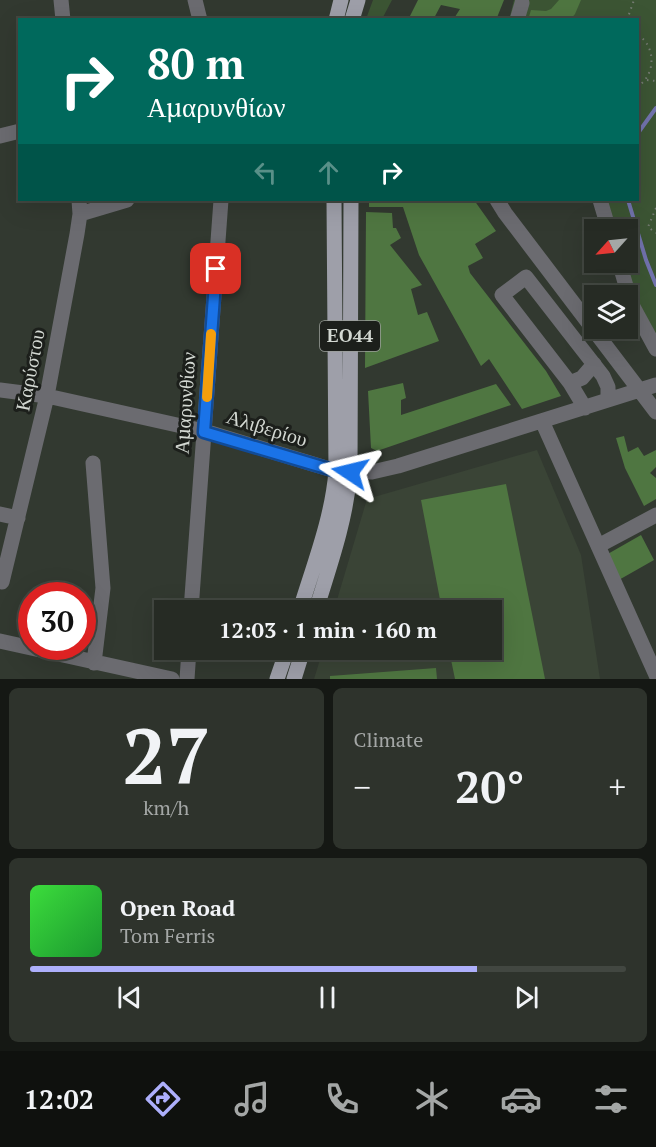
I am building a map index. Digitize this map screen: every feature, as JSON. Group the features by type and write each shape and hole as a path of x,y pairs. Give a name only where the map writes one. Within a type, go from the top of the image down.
{"main road":[{"path":"336,18 341,0"},
{"path":"353,18 358,0"},
{"name":"ΕΟ44","path":"319,600 348,500 343,471 334,201"},
{"name":"ΕΟ44","path":"303,600 343,471 351,201"},
{"path":"278,679 284,660"},
{"path":"294,679 300,660"}],"street":[{"path":"61,0 63,18"},
{"path":"195,0 200,18"},
{"path":"518,18 522,3"},
{"path":"0,136 18,132"},
{"path":"79,207 120,201"},
{"name":"Αμαρυνθίων","path":"192,600 221,201"},
{"path":"498,201 656,412"},
{"path":"600,201 606,219"},
{"name":"Καρύστου","path":"2,582 47,396 79,207"},
{"path":"622,273 631,303 656,349"},
{"path":"585,408 570,383 502,295 526,277 594,364 608,387 608,400"},
{"path":"570,383 582,378 594,364"},
{"name":"Αλιβερίου","path":"0,390 47,396 204,432 343,471 372,472 656,386"},
{"path":"543,422 656,675"},
{"path":"93,463 103,588 94,663"},
{"path":"0,514 18,518"},
{"path":"598,546 656,515"},
{"path":"0,641 172,679"},
{"path":"187,679 188,660"}],"path":[{"path":"628,18 634,0"},
{"path":"639,36 647,40 655,56 655,65 647,80 639,85"},
{"path":"647,80 656,81"},
{"path":"656,208 648,227 656,233"}],"shaded area":[{"path":"537,450 581,555 600,679 314,679 320,660 502,660 502,600 337,600 367,499"}],"green space":[{"path":"373,0 392,0 383,18 366,18"},
{"path":"514,0 656,0 656,349 638,307 638,285 628,285 623,273 638,273 638,219 606,219 600,201 639,201 639,18 510,18"}],"building":[{"path":"418,0 504,0 497,18 454,18 460,9 441,5 434,18 409,18"},
{"path":"559,0 581,0 572,18 529,18 531,10 551,9"},
{"path":"369,201 475,201 496,231 475,244 483,258 468,266 470,273 546,371 561,396 522,409 489,359 481,366 419,255 403,207 369,207"},
{"path":"366,212 392,213 393,228 396,228 401,238 390,245 422,285 411,289 418,315 427,312 439,341 365,368"},
{"path":"403,383 406,398 401,400 401,415 496,384 511,405 377,451 371,448 368,391"},
{"path":"624,436 628,452 638,447 644,456 656,450 656,467 650,473 656,478 656,499 644,506 625,468 616,438"},
{"path":"506,484 545,679 455,679 451,660 502,660 502,600 440,600 421,500"},
{"path":"641,535 654,560 617,581 606,555"},
{"path":"436,668 437,679 330,679 330,676"}],"waterway":[{"path":"639,132 656,108"},
{"path":"628,201 656,285"}],"slow traffic":[{"path":"207,397 211,334"}],"route":[{"path":"216,269 204,432 336,471 350,472"}]}
